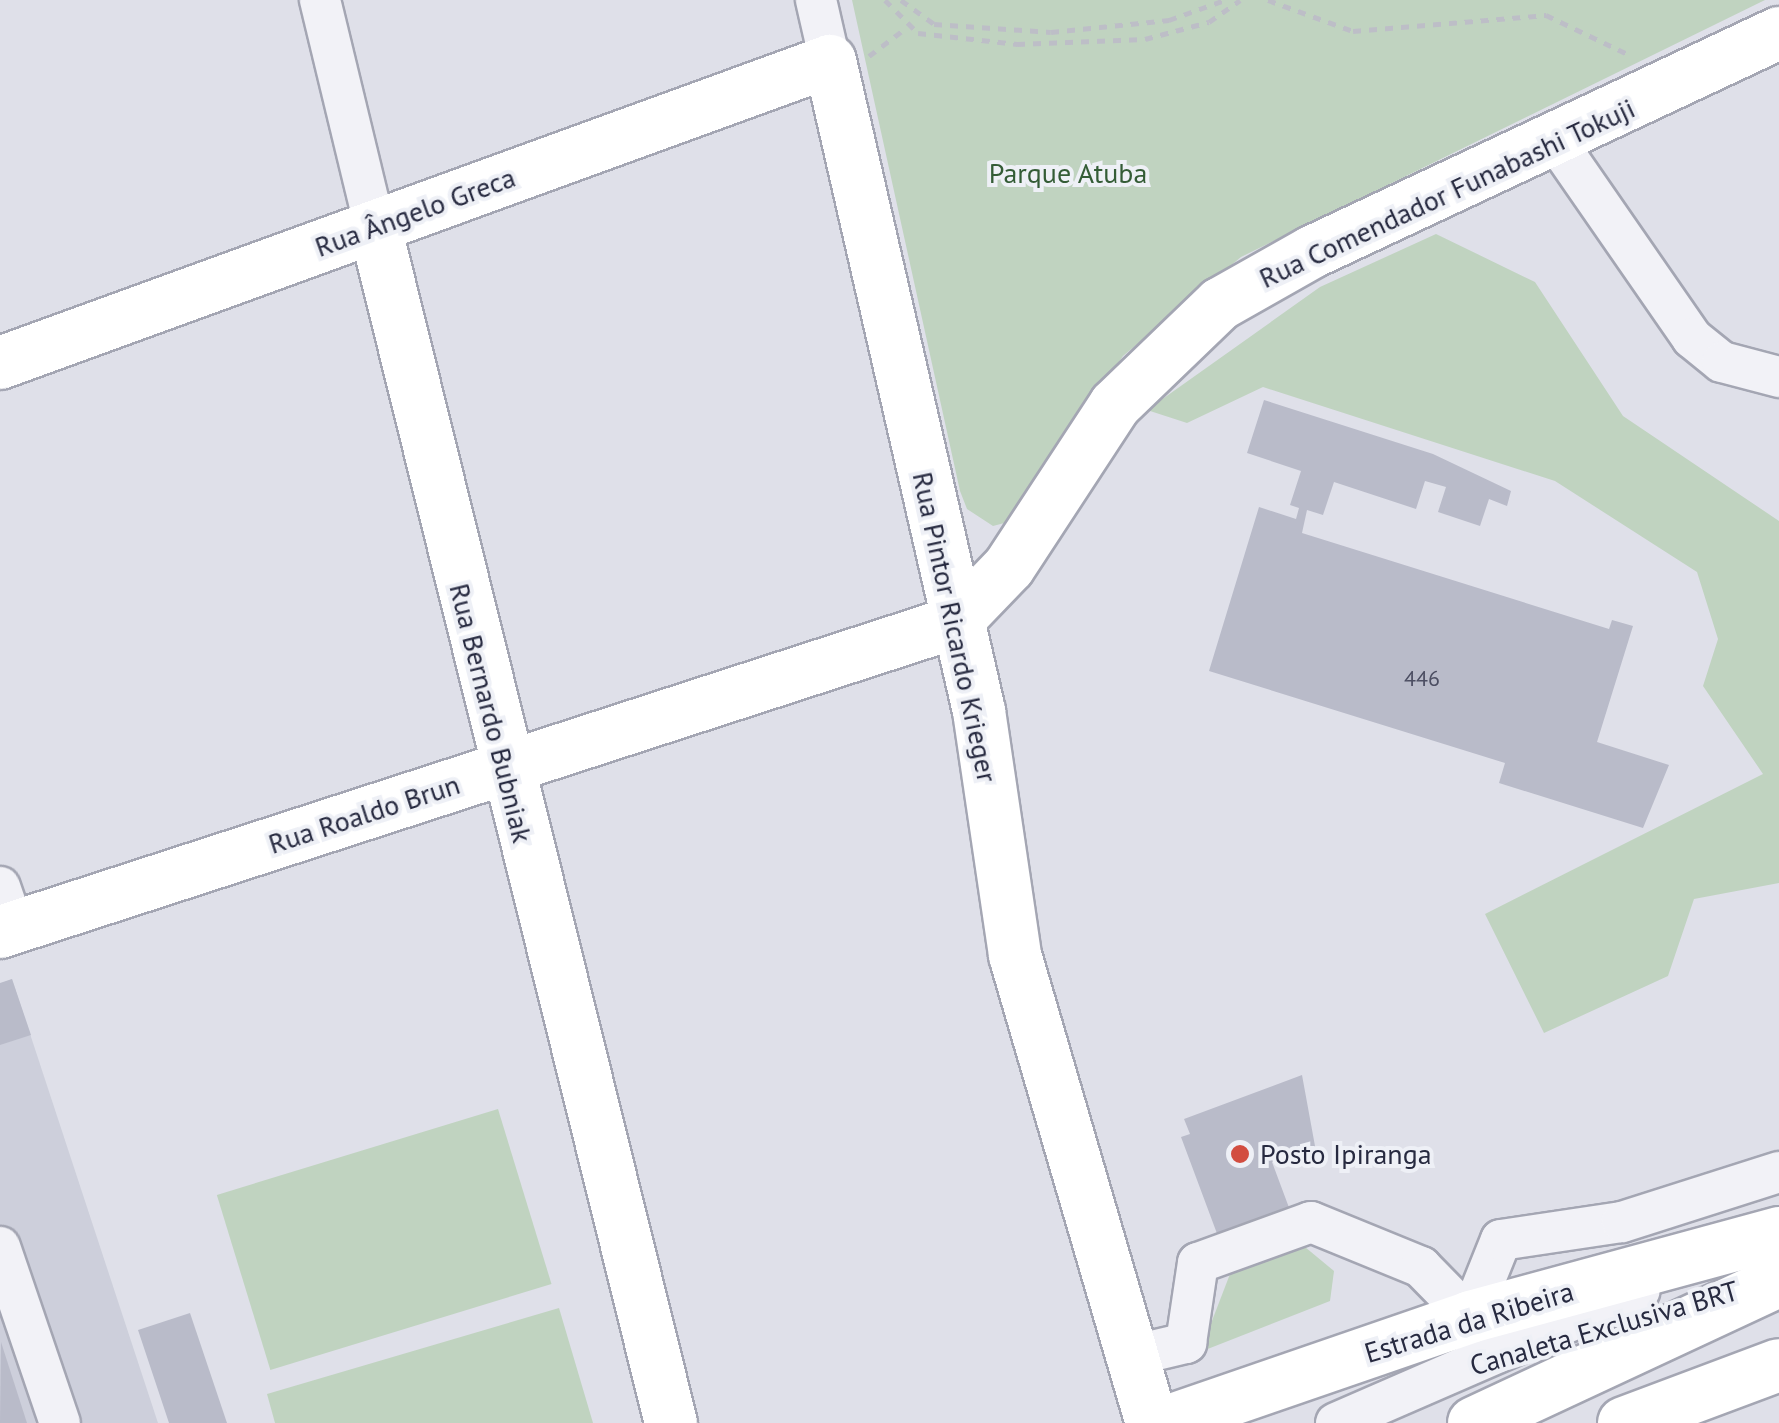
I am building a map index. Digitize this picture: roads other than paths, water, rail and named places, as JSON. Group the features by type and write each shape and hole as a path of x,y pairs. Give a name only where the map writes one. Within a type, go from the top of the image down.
{"main road":[{"name":"Rua Comendador Funabashi Tokuji","path":"956,622 1009,567 1115,405 1220,304 1555,140 1674,88 1779,32"},
{"name":"Rua Ângelo Greca","path":"0,363 830,61"},
{"name":"Rua Pintor Ricardo Krieger","path":"830,61 956,622 1015,955 1152,1423"},
{"name":"Rua Bernardo Bubniak","path":"375,227 504,769 670,1423"},
{"name":"Rua Roaldo Brun","path":"5,916 504,769 956,622"},
{"name":"Estrada da Ribeira","path":"1162,1423 1470,1317 1779,1233"},
{"path":"1474,1423 1779,1280"},
{"path":"1624,1423 1779,1365"}],"street":[{"name":"Rua Bernardo Bubniak","path":"320,0 375,227"},
{"name":"Rua Pintor Ricardo Krieger","path":"816,0 830,61"},
{"path":"1555,140 1692,338 1722,362 1779,377"},
{"path":"1131,1356 1186,1343 1198,1264 1310,1222 1421,1267 1470,1317 1500,1240 1622,1222 1779,1172"},
{"name":"Canaleta Exclusiva BRT","path":"1336,1423 1428,1379 1779,1233"},
{"path":"0,1247 60,1423"},
{"name":"Canaleta Exclusiva BRT","path":"1428,1379 1779,1280"}],"place":[{"name":"Posto Ipiranga","path":"1240,1154"}],"park label":[{"name":"Parque Atuba","path":"1068,173"}]}
